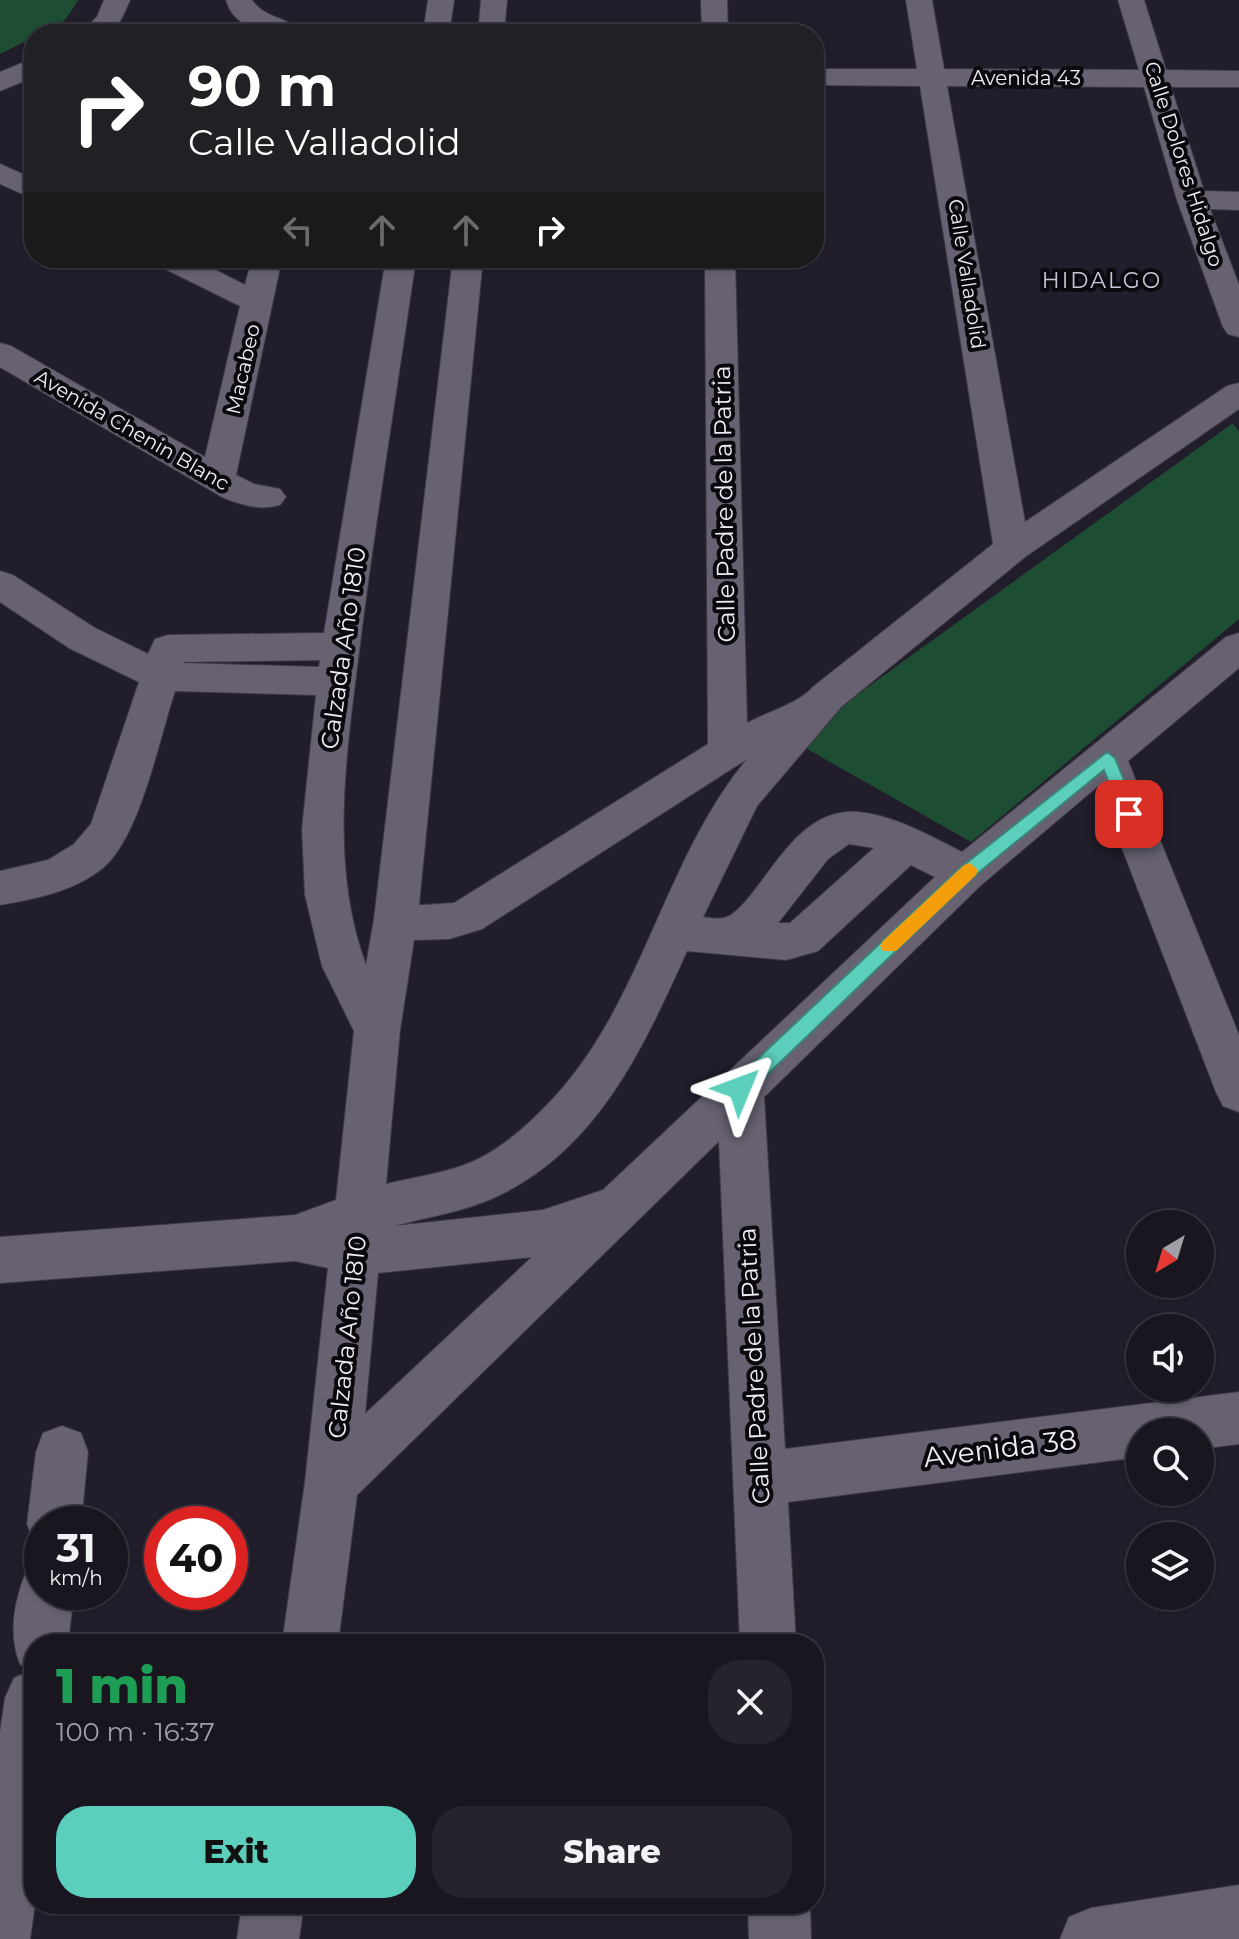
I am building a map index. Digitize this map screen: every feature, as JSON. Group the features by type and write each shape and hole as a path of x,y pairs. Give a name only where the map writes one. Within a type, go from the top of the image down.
{"street":[{"path":"104,24 117,0"},
{"path":"239,0 241,7 267,24"},
{"path":"437,24 441,0"},
{"path":"492,24 494,0"},
{"path":"714,0 715,24"},
{"name":"Calle Valladolid","path":"919,0 1012,548"},
{"name":"Calle Dolores Hidalgo","path":"1131,0 1192,200 1239,327"},
{"path":"0,83 24,71"},
{"name":"Avenida 43","path":"824,77 1239,79"},
{"path":"0,173 24,185"},
{"path":"1192,200 1239,201"},
{"path":"188,268 258,303"},
{"name":"Macabeo","path":"217,480 265,268"},
{"name":"Calzada Año 1810","path":"377,1030 348,981 325,892 325,798 339,664 399,268"},
{"name":"Calzada Año 1810","path":"311,1634 332,1482 377,1030 396,919 467,268"},
{"name":"Calle Padre de la Patria","path":"720,268 728,751"},
{"name":"Avenida Chenin Blanc","path":"0,353 217,480 249,495 268,497"},
{"path":"358,1232 481,1181 513,1164 574,1109 604,1071 631,1025 742,795 827,697 1012,548 1239,393"},
{"path":"0,584 82,638 118,656 164,663 339,664"},
{"path":"332,1482 966,873 1239,647"},
{"path":"0,888 49,880 87,859 101,845 110,830 164,663"},
{"path":"396,919 427,925 467,917 728,751 827,697"},
{"path":"1107,758 1239,1092"},
{"path":"731,935 758,915 811,849 845,828 864,829 966,873"},
{"path":"674,932 786,942 803,938 905,845"},
{"name":"Calle Padre de la Patria","path":"740,1088 768,1634"},
{"path":"0,1260 358,1232 543,1233 616,1208"},
{"name":"Avenida 38","path":"761,1479 1239,1418"},
{"path":"56,1506 62,1452"},
{"path":"41,1634 44,1610"},
{"path":"0,1936 24,1768"},
{"path":"268,1939 272,1914"},
{"path":"779,1914 780,1939"},
{"path":"1091,1939 1239,1916"}],"green space":[{"path":"0,0 78,0 59,24 24,24 24,42 0,54"},
{"path":"1233,423 1239,432 1239,619 971,842 793,741"}],"slow traffic":[{"path":"889,946 970,870"}],"district":[{"name":"HIDALGO","path":"1102,280"}],"route":[{"path":"740,1088 966,873 1107,758 1129,814"}]}
